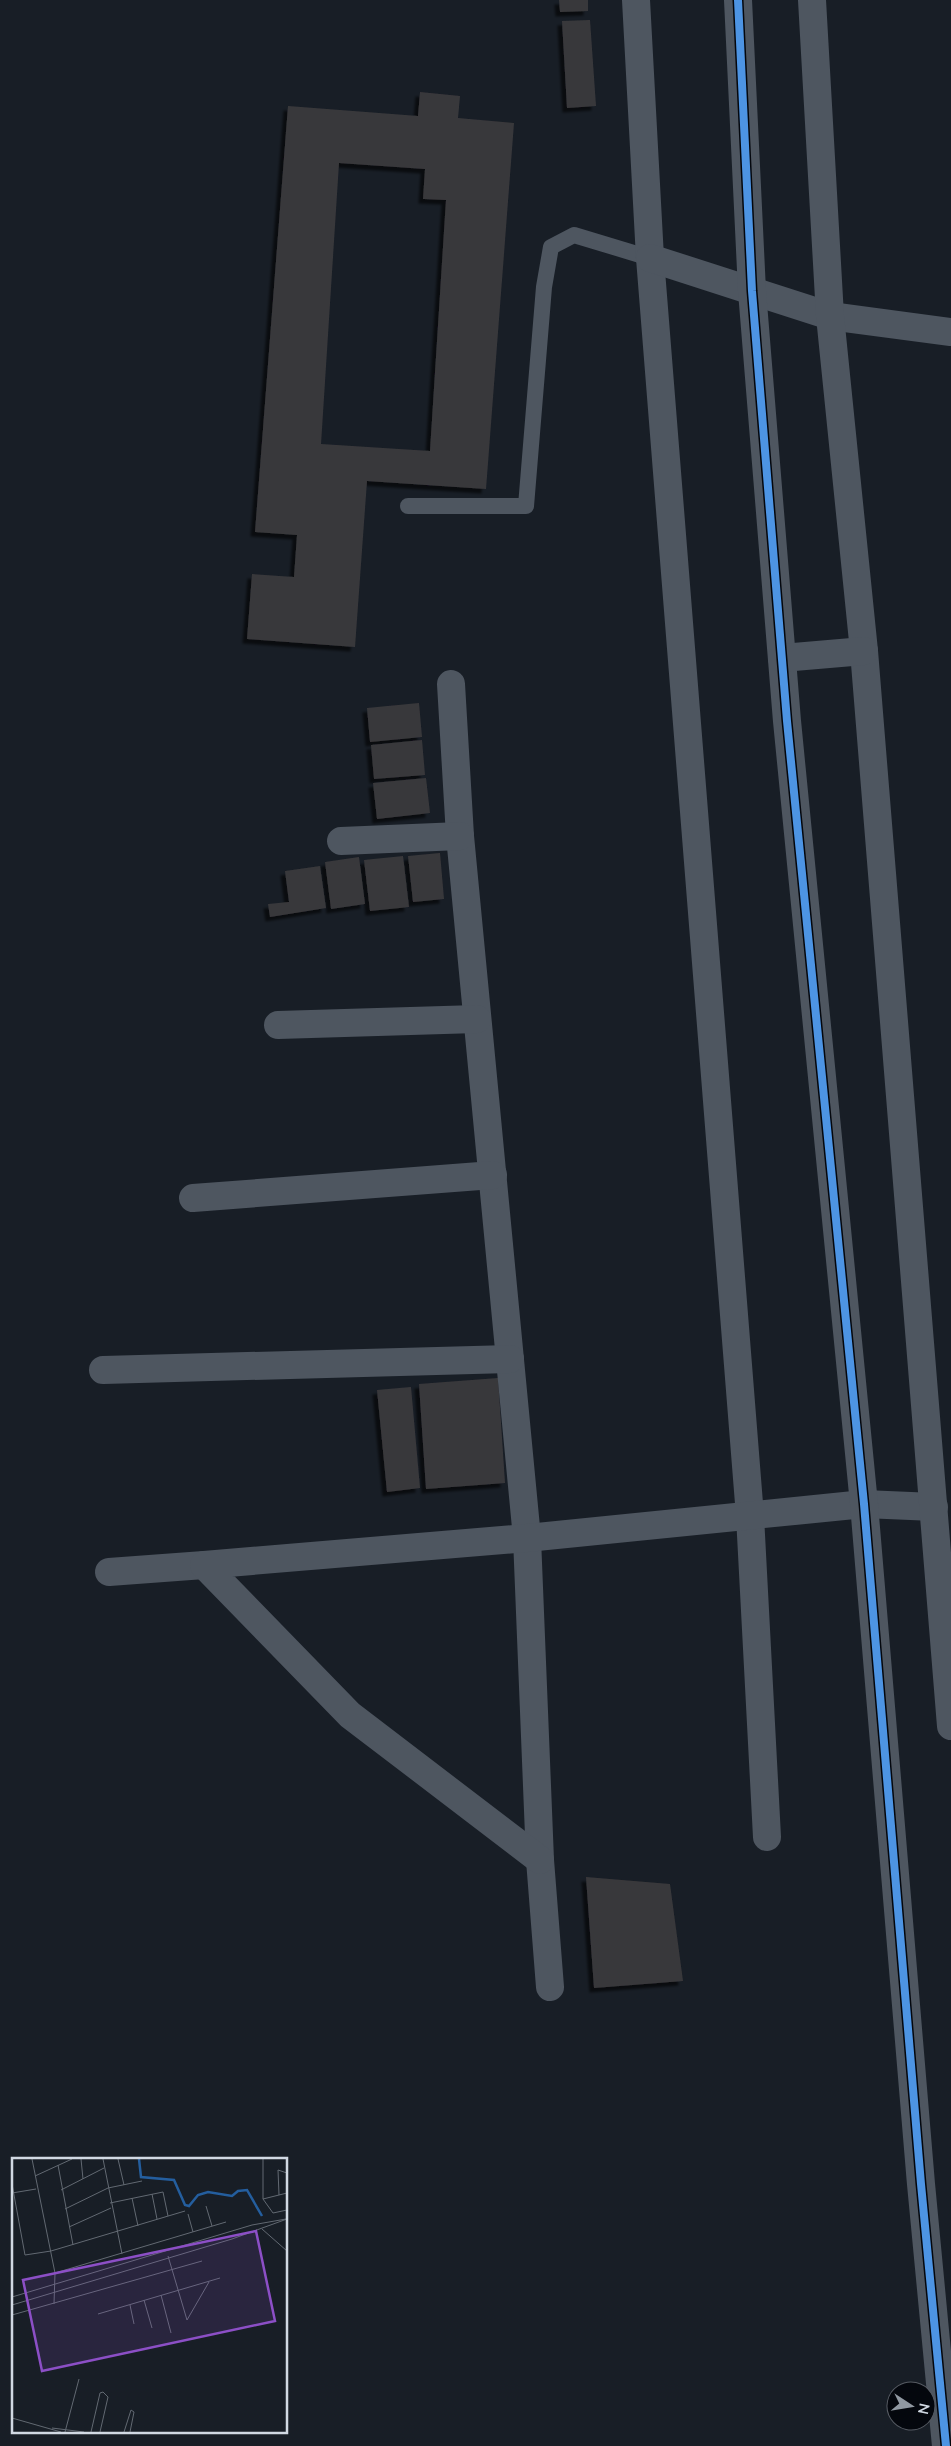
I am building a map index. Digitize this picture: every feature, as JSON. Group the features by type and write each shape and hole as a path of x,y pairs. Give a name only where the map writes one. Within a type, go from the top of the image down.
{"street":[{"path":"636,0 650,258 750,1516 767,1836"},
{"path":"738,0 752,291 782,658 864,1504 921,2184 946,2446"},
{"path":"812,0 830,316 864,651 951,1726"},
{"path":"650,258 830,316 951,332"},
{"path":"782,658 864,651"},
{"path":"451,684 460,836 528,1538 540,1860 550,1987"},
{"path":"340,841 460,836"},
{"path":"278,1025 477,1019"},
{"path":"193,1198 493,1175"},
{"path":"103,1370 510,1359"},
{"path":"109,1572 528,1538 864,1504 934,1507"},
{"path":"204,1565 350,1716 540,1860"}],"lane":[{"path":"408,506 526,506 544,287 551,247 574,235 650,258"}],"building":[{"path":"559,0 588,0 588,11 560,12"},
{"path":"590,20 596,106 567,108 562,21"},
{"path":"420,92 460,96 458,118 514,123 486,489 367,481 355,647 247,639 252,574 294,577 297,535 255,532 288,106 418,116","holes":["339,163 425,169 423,199 446,200 430,451 321,444"]},
{"path":"419,703 422,737 370,742 367,708"},
{"path":"422,740 425,775 374,779 371,745"},
{"path":"426,778 430,813 377,819 373,783"},
{"path":"440,853 444,899 413,902 408,856"},
{"path":"403,856 409,907 370,911 364,860"},
{"path":"359,857 365,904 331,909 325,862"},
{"path":"320,866 326,908 270,917 268,904 289,902 285,871"},
{"path":"498,1378 505,1483 426,1489 419,1384"},
{"path":"411,1387 420,1488 387,1492 377,1390"},
{"path":"586,1877 670,1884 683,1981 594,1988"}],"cycle path":[{"path":"738,0 752,291 787,721 864,1504 921,2184 946,2446"}]}
